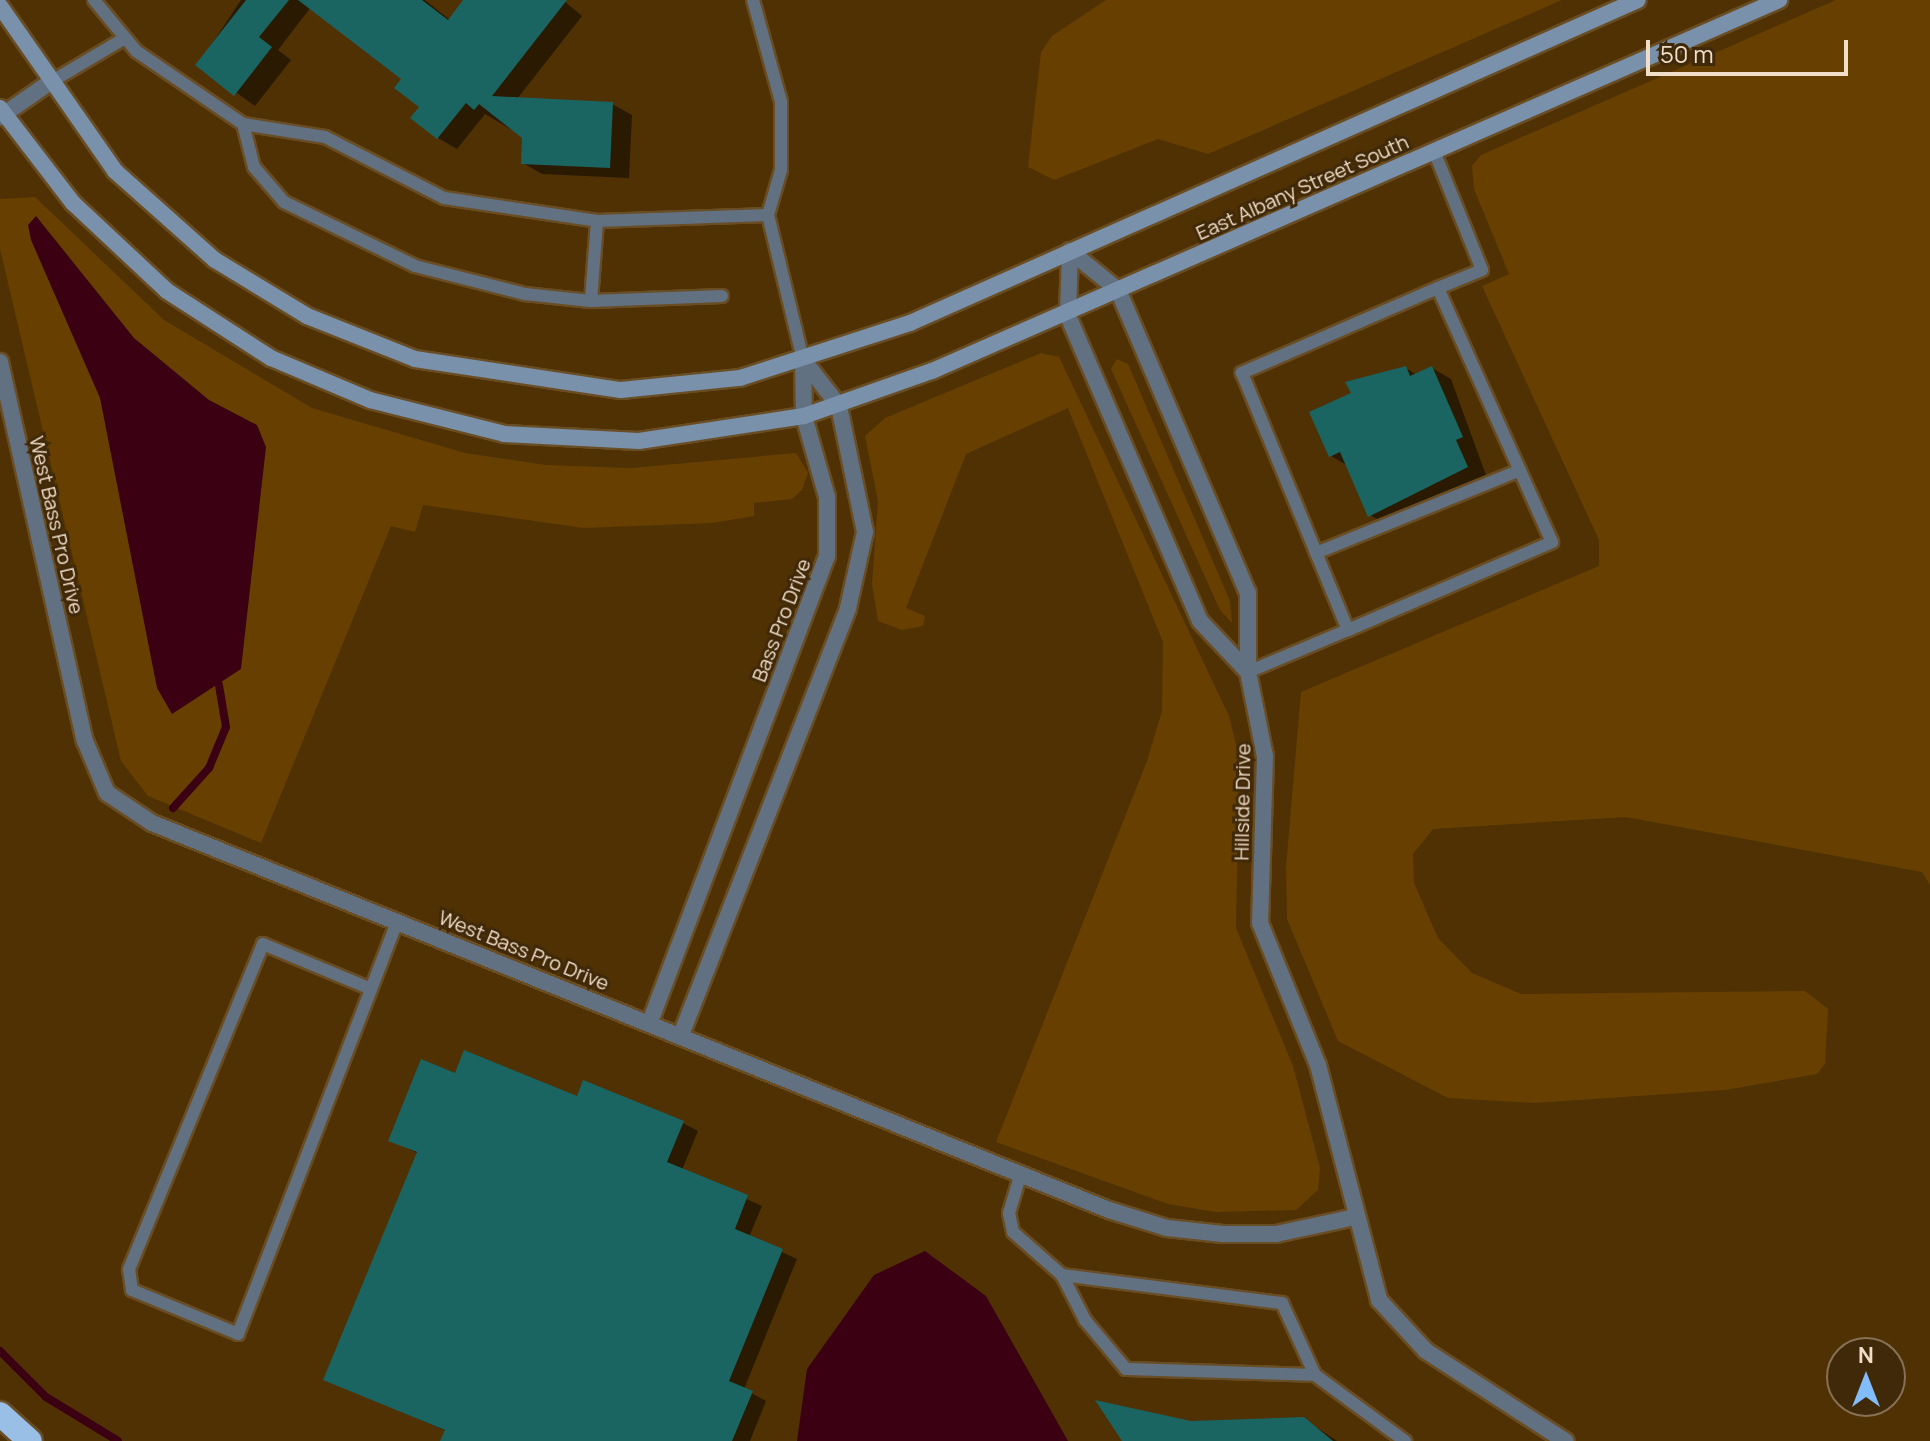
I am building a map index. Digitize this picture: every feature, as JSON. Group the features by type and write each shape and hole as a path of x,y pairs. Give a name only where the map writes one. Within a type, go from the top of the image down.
{"highway":[{"path":"0,1414 30,1441"}],"main road":[{"name":"East Albany Street South","path":"0,6 49,83 115,171 215,260 307,316 415,359 621,390 740,378 910,323 1638,0"},
{"name":"East Albany Street South","path":"1,113 73,203 167,291 271,358 370,400 504,434 639,441 804,416 839,406 1068,316 1118,290 1779,0"}],"street":[{"path":"1,113 49,83"},
{"path":"1070,251 1118,290"},
{"path":"1070,251 1068,316 1200,621 1248,672"},
{"name":"Hillside Drive","path":"1118,290 1248,593 1248,672 1265,756 1260,923 1318,1065 1379,1300 1400,1327 1454,1372 1565,1441"},
{"path":"681,1035 848,608 865,532 839,406 803,360"},
{"name":"Bass Pro Drive","path":"650,1022 827,556 827,497 804,416 803,360"},
{"name":"West Bass Pro Drive","path":"0,362 85,741 107,793 152,823 1021,1173 1167,1228 1276,1234 1355,1217"}],"lane":[{"path":"94,0 125,38 243,124 325,137 444,198 597,221 768,215"},
{"path":"753,0 781,102 781,170 768,215 803,360"},
{"path":"49,83 125,38"},
{"path":"243,124 254,167 284,202 415,266 525,294 591,301 722,296"},
{"path":"1348,630 1242,373 1482,270 1434,151"},
{"path":"591,301 597,221"},
{"path":"1248,672 1552,542 1438,288"},
{"path":"1316,553 1520,470"},
{"path":"371,989 263,944 129,1269 132,1290 238,1334 371,989 397,921"},
{"path":"1021,1173 1009,1213 1013,1232 1062,1275 1085,1320 1126,1369 1315,1375"},
{"path":"1062,1275 1282,1303 1315,1375 1405,1441"}],"shaded area":[{"path":"1106,0 1562,0 1208,154 1158,139 1054,180 1028,167 1041,52 1052,36"},
{"path":"1836,0 1930,0 1930,885 1922,872 1626,817 1433,829 1413,854 1414,883 1438,938 1472,973 1521,994 1805,991 1828,1009 1825,1064 1817,1074 1725,1090 1535,1103 1448,1098 1338,1041 1287,919 1286,867 1301,692 1599,566 1599,540 1482,286 1509,274 1474,189 1472,166 1481,155"},
{"path":"35,197 164,320 312,408 465,453 546,465 631,468 796,453 808,473 802,490 792,499 754,503 754,516 712,523 584,528 423,505 415,532 391,526 261,843 148,796 121,761 0,249 0,199"},
{"path":"36,216 134,338 209,400 257,425 266,447 241,669 172,714 157,688 100,398 31,240 28,225"},
{"path":"1041,353 1059,357 1229,716 1239,757 1236,928 1293,1066 1320,1168 1318,1190 1296,1210 1216,1212 1168,1204 996,1142 1147,761 1162,711 1163,642 1068,408 966,454 906,608 925,616 923,626 902,630 878,621 872,584 878,501 865,436 885,418"},
{"path":"1117,359 1128,364 1230,601 1232,623 1220,610 1111,369"},
{"path":"925,1251 986,1296 1068,1441 797,1441 807,1369 874,1275"}],"building":[{"path":"246,0 289,0 259,37 272,47 234,96 195,65"},
{"path":"298,0 422,0 448,20 463,0 567,0 492,96 613,102 610,168 521,164 522,138 479,104 474,110 466,103 437,139 410,118 419,107 394,88 401,79"},
{"path":"1406,366 1410,376 1432,366 1463,437 1456,440 1468,467 1368,517 1340,452 1329,457 1309,412 1351,393 1345,382"},
{"path":"464,1050 577,1096 583,1080 684,1121 667,1162 748,1195 735,1229 783,1249 729,1381 753,1391 732,1441 440,1441 445,1430 323,1380 417,1152 388,1141 421,1059 455,1073"},
{"path":"1095,1400 1191,1421 1304,1417 1333,1441 1122,1441"}],"waterway":[{"path":"173,808 209,768 226,727 219,685"},
{"path":"0,1351 46,1397 118,1441"}]}
